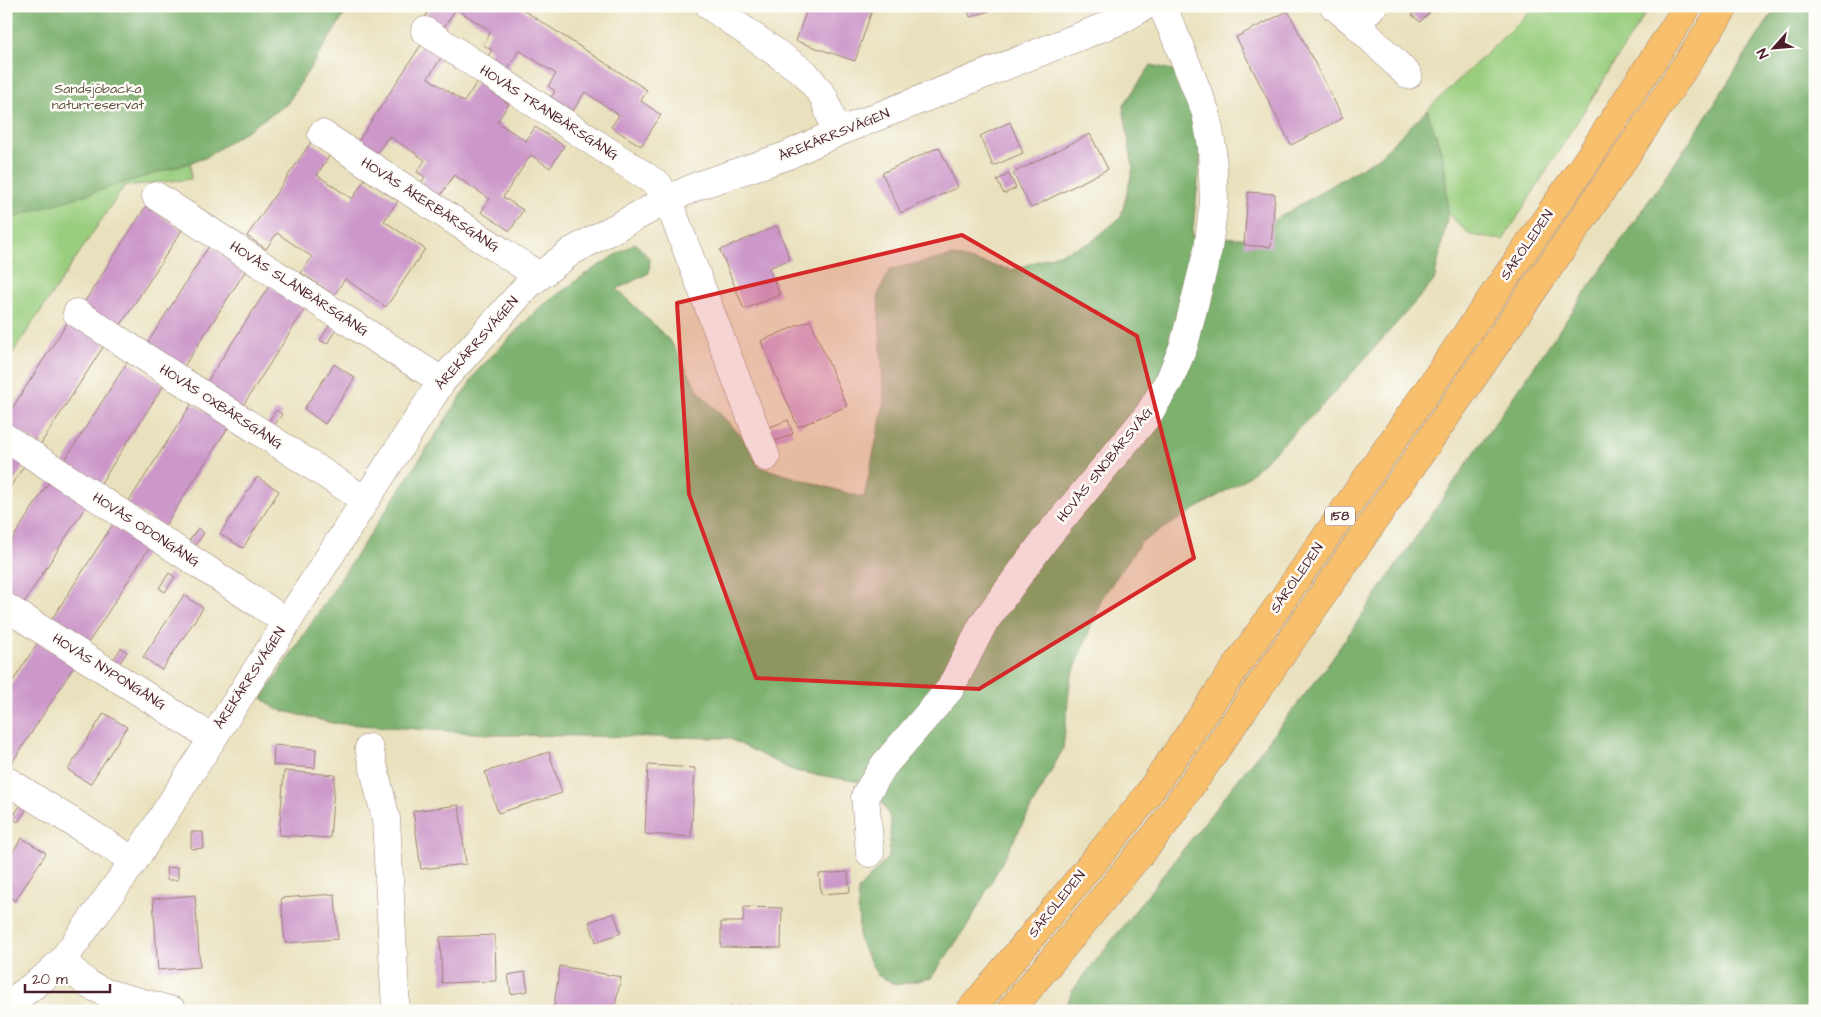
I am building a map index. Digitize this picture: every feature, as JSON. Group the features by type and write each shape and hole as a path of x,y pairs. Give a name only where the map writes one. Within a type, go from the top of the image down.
{"main road":[{"name":"SÄRÖLEDEN","path":"970,1011 1140,804 1594,150 1688,6"},
{"name":"158","path":"1010,1011 1163,826 1619,166 1725,6"}],"street":[{"path":"710,6 744,18 805,73 824,97 836,133"},
{"name":"ÅREKÄRRSVÄGEN","path":"6,1006 45,977 62,961 134,861 442,381 528,285 572,252 666,200 697,186 786,156 836,133 1064,44 1121,20 1145,6"},
{"name":"HOVÅS SNÖBÄRSVÄG","path":"870,853 866,796 884,765 950,689 983,624 1046,538 1148,414 1170,379 1184,345 1208,249 1214,202 1212,146 1206,113 1162,6"},
{"path":"1334,6 1364,15 1408,75"},
{"name":"HOVÅS TRANBÄRSGÅNG","path":"425,31 659,185 687,248 766,457"},
{"name":"HOVÅS ÅKERBÄRSGÅNG","path":"322,134 539,276"},
{"name":"HOVÅS SLÅNBÄRSGÅNG","path":"156,196 331,311 442,381"},
{"name":"HOVÅS OXBÄRSGÅNG","path":"77,313 365,500"},
{"name":"HOVÅS ODONGÅNG","path":"6,438 287,622"},
{"name":"HOVÅS NYPONGÅNG","path":"6,607 212,738"},
{"path":"370,748 386,818 396,1011"},
{"path":"6,780 134,861"},
{"path":"62,961 106,1002 173,1011"}],"highlighted area":[{"path":"962,235 1137,336 1194,558 979,689 756,678 689,494 677,303"}],"green space":[{"name":"Sandsjöbacka naturreservat","path":"6,6 187,6 191,179 124,186 6,363 6,224 19,215 104,188"},
{"name":"Sandsjöbacka naturreservat","path":"6,6 350,6 287,104 205,158 19,215 6,224"},
{"path":"1536,6 1650,6 1503,240 1470,235 1448,214 1444,160 1427,110"},
{"path":"1777,6 1815,6 1815,1011 1065,1011 1072,991 1324,670 1688,144"},
{"path":"1151,65 1177,71 1193,104 1202,146 1192,237 1245,238 1379,157 1427,110 1444,160 1448,214 1434,281 1326,402 1247,478 1141,542 1102,598 1070,681 1063,749 968,925 931,978 897,985 877,975 859,940 858,890 889,856 891,820 873,784 794,771 728,738 502,735 332,723 276,709 262,698 479,369 538,309 584,275 635,243 650,259 649,273 617,289 671,342 700,393 745,440 759,467 864,498 884,404 878,295 890,269 952,256 1012,270 1090,243 1121,217 1133,168 1123,106"}],"building":[{"path":"432,6 517,6 647,90 641,101 661,115 641,146 611,127 619,115 585,92 573,111 551,97 555,91 548,86 556,74 519,50 507,70 487,58 492,50 483,45 491,31 456,9 443,29 425,17"},
{"path":"808,6 860,6 872,10 855,61 796,41"},
{"path":"967,6 1002,6 1002,7 970,17"},
{"path":"1421,6 1436,6 1420,22 1412,15"},
{"path":"1288,11 1343,118 1291,145 1236,37"},
{"path":"421,45 441,58 428,78 464,102 477,82 509,104 497,122 526,141 535,127 564,146 550,168 531,155 503,197 523,210 510,231 481,212 490,199 454,175 439,198 420,185 425,177 417,172 425,160 389,136 376,155 357,143"},
{"path":"1010,122 1023,153 993,166 980,136"},
{"path":"1090,134 1108,169 1031,208 1013,173"},
{"path":"311,142 330,155 317,175 352,199 365,179 398,201 384,221 425,249 386,307 345,279 334,295 301,273 312,257 277,233 266,249 247,236"},
{"path":"939,147 958,187 901,213 882,173"},
{"path":"1009,174 1016,188 1004,194 997,180"},
{"path":"1248,192 1275,194 1271,247 1244,245"},
{"path":"146,206 182,230 117,331 81,307"},
{"path":"777,226 790,259 769,268 780,295 744,309 720,250"},
{"path":"209,246 246,270 181,371 145,347"},
{"path":"269,286 305,309 240,410 204,386"},
{"path":"69,320 105,344 40,445 6,423 6,418"},
{"path":"810,320 847,406 798,427 761,341"},
{"path":"330,325 336,329 327,344 320,340"},
{"path":"128,361 164,385 99,486 63,463"},
{"path":"334,364 355,378 325,424 304,409"},
{"path":"192,403 229,426 164,527 127,504"},
{"path":"276,410 282,414 272,429 266,425"},
{"path":"788,420 793,434 770,443 765,429"},
{"path":"6,450 26,463 6,493"},
{"path":"257,477 279,491 243,548 220,534"},
{"path":"51,479 88,503 23,604 6,593 6,549"},
{"path":"115,521 151,545 87,645 50,622"},
{"path":"198,528 204,533 194,547 188,543"},
{"path":"169,573 175,577 165,592 159,588"},
{"path":"184,595 203,608 162,670 143,657"},
{"path":"38,642 75,665 10,766 6,764 6,692"},
{"path":"121,648 127,652 117,667 111,663"},
{"path":"104,713 127,727 90,784 68,770"},
{"path":"274,745 316,749 315,768 273,765"},
{"path":"549,752 562,793 498,813 485,772"},
{"path":"648,765 695,768 691,837 645,834"},
{"path":"284,771 335,775 330,838 279,835"},
{"path":"22,803 28,807 18,822 12,818"},
{"path":"459,805 466,864 421,869 413,811"},
{"path":"191,832 203,832 204,848 191,849"},
{"path":"22,838 46,853 15,901 6,895 6,862"},
{"path":"178,867 178,880 167,880 166,868"},
{"path":"848,872 850,892 821,894 819,874"},
{"path":"335,894 338,939 285,943 281,898"},
{"path":"195,895 200,967 158,970 153,899"},
{"path":"744,907 782,908 781,948 721,947 721,922 743,922"},
{"path":"614,913 621,933 596,942 589,922"},
{"path":"495,935 496,981 442,983 440,937"},
{"path":"560,966 621,977 614,1011 553,1011"},
{"path":"525,972 528,991 511,994 508,975"},
{"path":"751,1005 751,1011 713,1011 713,1009"},
{"path":"807,1005 808,1011 793,1011 792,1007"}]}
